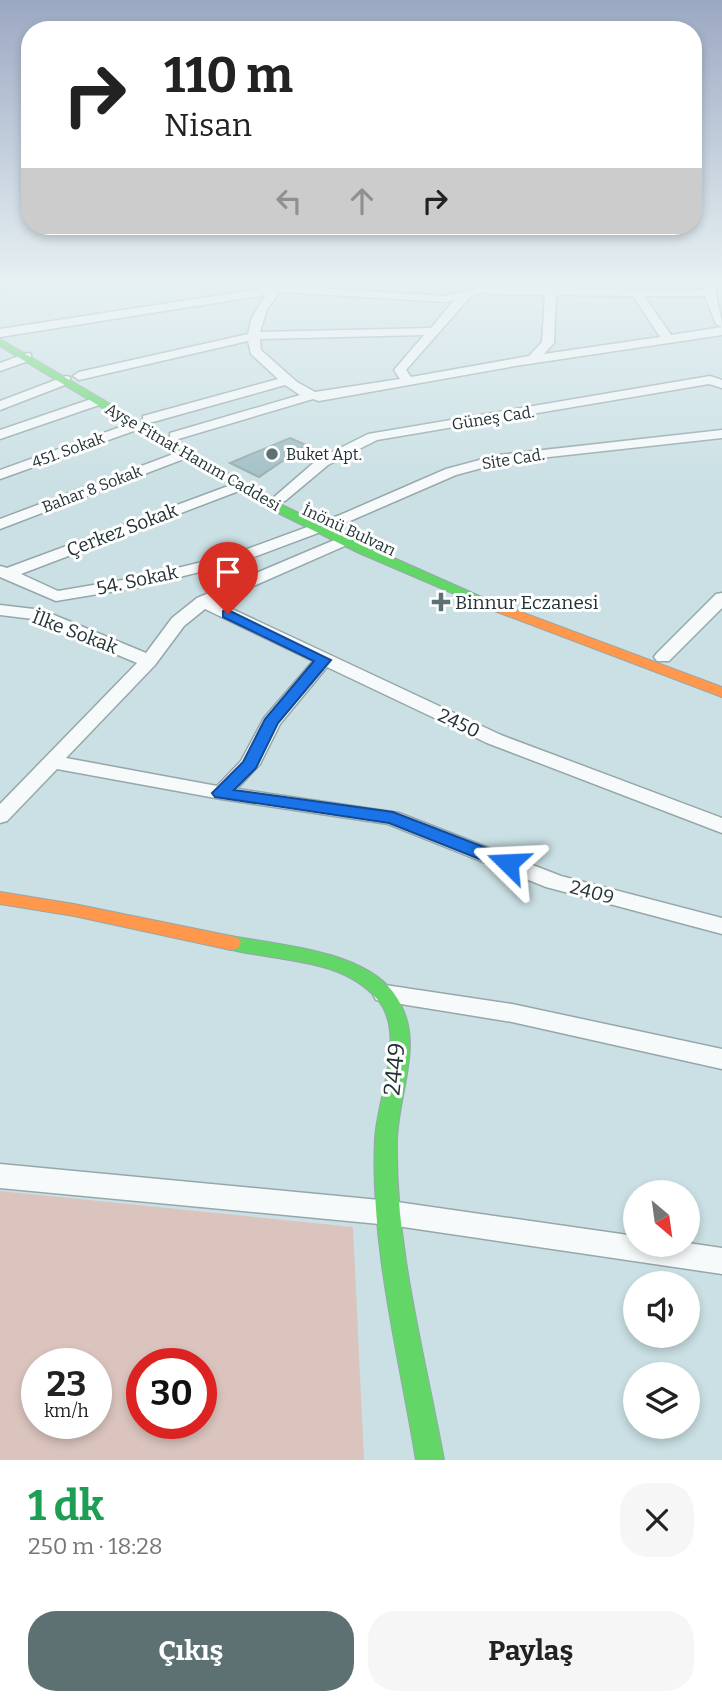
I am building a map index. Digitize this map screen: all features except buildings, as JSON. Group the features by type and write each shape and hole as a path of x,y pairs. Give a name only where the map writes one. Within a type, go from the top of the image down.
{"main road":[{"name":"Ayşe Fitnat Hanım Caddesi","path":"16,351 72,378 97,401 142,422 184,454 315,527"},
{"name":"İnönü Bulvarı","path":"34,351 142,422 175,436 280,498 332,523 418,573 722,692"},
{"name":"İnönü Bulvarı","path":"315,527 352,537 525,606 722,678"},
{"path":"0,898 74,909 324,962 363,975 385,994"},
{"name":"2449","path":"385,994 397,1018 399,1049 386,1137 390,1213 431,1460"}],"street":[{"path":"0,406 72,378 188,351"},
{"path":"255,351 311,396"},
{"path":"408,381 400,370 413,351"},
{"path":"532,360 540,351"},
{"path":"175,436 311,396 333,397 408,381 586,351"},
{"path":"0,367 27,357"},
{"name":"451. Sokak","path":"0,475 142,422 288,380"},
{"name":"Güneş Cad.","path":"280,498 323,462 373,437 710,380 722,384"},
{"path":"0,435 97,401"},
{"name":"Site Cad.","path":"315,527 332,523 451,472 503,458 722,434"},
{"name":"Bahar 8 Sokak","path":"0,524 184,454"},
{"name":"Çerkez Sokak","path":"3,572 239,486"},
{"name":"54. Sokak","path":"56,596 140,582 237,558 315,527"},
{"path":"0,816 149,660 178,622 203,602 352,537"},
{"path":"3,572 56,596 36,614"},
{"path":"663,657 722,597"},
{"name":"2450","path":"203,602 494,739 722,826"},
{"name":"İlke Sokak","path":"3,612 36,614 149,660"},
{"path":"221,793 250,764 271,722 323,660"},
{"name":"2409","path":"53,762 221,793 393,818 554,882 722,926"},
{"path":"385,994 446,1000 527,1015 722,1059"},
{"path":"0,1176 390,1213 722,1261"}],"shaded area":[{"path":"0,1191 353,1227 364,1460 0,1460"}],"traffic: fast":[{"path":"15,351 274,506 364,550 497,607"},
{"path":"231,943 335,965 371,983 385,995 395,1011 400,1028 401,1047 386,1139 390,1220 401,1300 430,1460"}],"traffic: slow":[{"path":"497,607 722,692"},
{"path":"0,898 74,910 231,943"}],"place":[{"name":"Buket Apt.","path":"272,454"},
{"name":"Binnur Eczanesi","path":"441,602"}],"route":[{"path":"228,614 323,660 271,722 250,764 221,793 393,818 508,863"}]}
